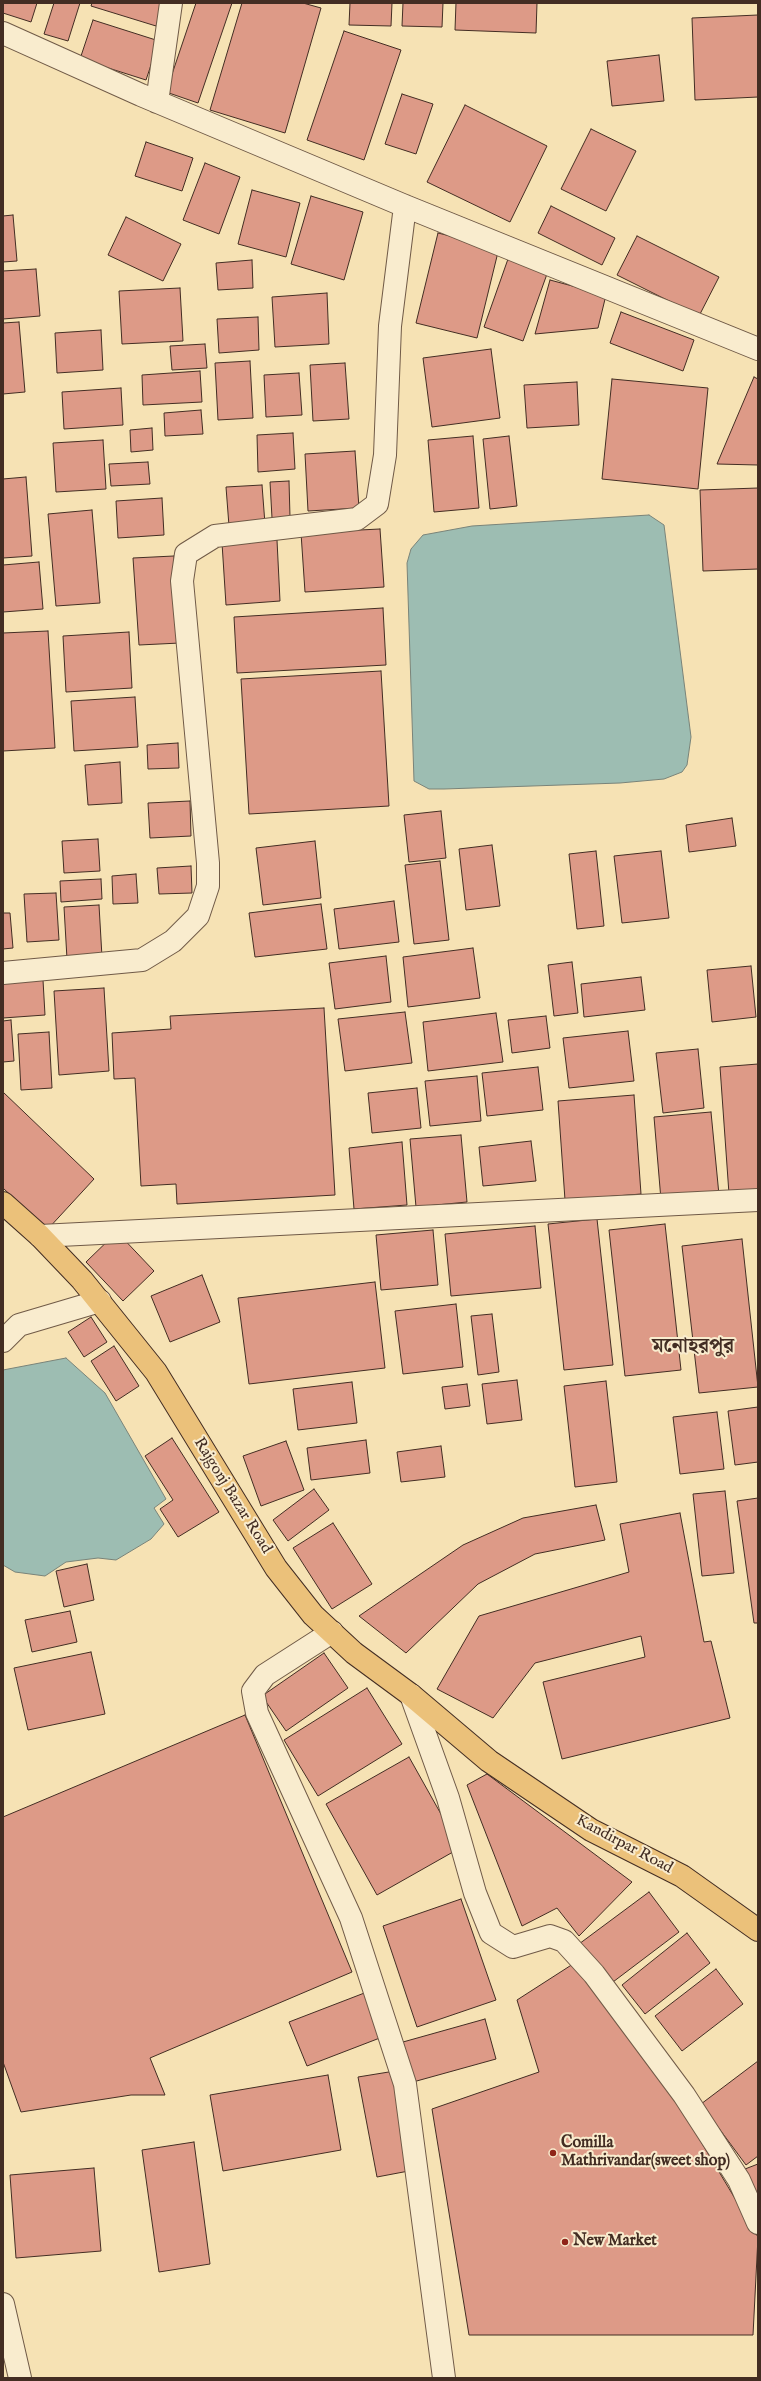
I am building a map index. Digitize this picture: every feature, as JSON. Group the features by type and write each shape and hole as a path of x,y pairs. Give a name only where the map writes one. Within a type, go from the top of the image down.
{"main road":[{"name":"Rajgonj Bazar Road","path":"3,1203 40,1236 100,1301 156,1372 276,1568 313,1615 354,1653 411,1695 489,1761"},
{"name":"Kandirpar Road","path":"489,1761 591,1830 682,1876 758,1930"}],"street":[{"path":"157,102 171,3"},
{"path":"3,33 157,102 405,206 758,349"},
{"path":"3,973 142,960 173,941 198,916 208,886 208,862 182,581 186,554 215,536 357,519 377,504 385,455 390,326 405,206"},
{"path":"40,1236 758,1200"},
{"path":"3,1341 19,1325 100,1301"},
{"path":"332,1632 265,1675 253,1691 257,1713 351,1918 405,2084 444,2378"},
{"path":"411,1695 448,1798 475,1893 491,1933 513,1947 550,1936 564,1941 584,1963 684,2095 739,2180 758,2223"},
{"path":"3,2304 20,2378"}],"water":[{"path":"649,515 664,525 691,737 687,765 682,772 664,779 620,783 444,789 429,789 414,781 407,563 411,549 423,535 472,526"},
{"path":"66,1358 105,1393 166,1499 154,1508 164,1524 151,1539 116,1560 98,1558 66,1562 45,1576 15,1572 3,1565 3,1370"}],"building":[{"path":"3,3 37,3 31,22 3,13"},
{"path":"54,3 80,3 68,41 44,34"},
{"path":"92,3 163,3 156,26 91,6"},
{"path":"196,3 232,3 198,103 166,92"},
{"path":"242,3 303,3 321,8 285,133 210,110"},
{"path":"350,3 392,3 391,26 349,25"},
{"path":"403,3 443,3 442,27 402,26"},
{"path":"456,3 537,3 536,33 455,30"},
{"path":"758,15 758,97 695,100 692,18"},
{"path":"93,20 159,41 146,80 80,59"},
{"path":"344,31 401,50 364,160 307,140"},
{"path":"659,55 664,101 612,106 607,61"},
{"path":"402,94 433,104 416,154 385,144"},
{"path":"465,105 547,146 510,222 427,182"},
{"path":"591,129 636,151 606,211 561,189"},
{"path":"146,142 193,158 182,191 135,176"},
{"path":"205,163 240,177 219,234 183,220"},
{"path":"252,190 300,203 286,257 238,244"},
{"path":"311,196 363,212 344,280 291,264"},
{"path":"551,206 615,238 602,265 538,233"},
{"path":"13,215 17,261 3,262 3,216"},
{"path":"126,217 181,244 163,281 108,255"},
{"path":"438,233 499,248 477,338 416,323"},
{"path":"637,236 719,277 699,316 617,275"},
{"path":"508,259 547,274 523,341 484,327"},
{"path":"252,260 253,288 218,290 216,263"},
{"path":"36,269 40,316 3,319 3,271"},
{"path":"550,280 606,295 598,328 535,334"},
{"path":"180,288 183,341 122,344 119,291"},
{"path":"327,293 329,344 275,347 272,297"},
{"path":"621,312 694,340 683,371 610,343"},
{"path":"258,317 259,350 219,353 217,319"},
{"path":"19,322 25,392 3,394 3,323"},
{"path":"101,330 103,370 57,373 55,333"},
{"path":"205,344 207,368 172,370 170,346"},
{"path":"491,349 500,418 432,427 423,358"},
{"path":"250,361 253,418 218,420 215,363"},
{"path":"345,363 349,419 313,421 310,365"},
{"path":"200,371 202,402 143,405 142,375"},
{"path":"299,373 302,415 266,417 264,375"},
{"path":"754,377 758,379 758,465 717,464"},
{"path":"612,379 708,388 698,489 602,479"},
{"path":"577,382 579,425 527,428 524,385"},
{"path":"121,388 123,425 64,429 62,392"},
{"path":"201,410 203,434 165,436 164,413"},
{"path":"152,428 153,450 131,452 130,430"},
{"path":"293,433 295,469 258,472 257,435"},
{"path":"473,436 479,508 434,512 428,440"},
{"path":"509,436 517,506 490,509 483,439"},
{"path":"103,440 106,489 56,492 53,443"},
{"path":"355,451 359,508 308,511 305,454"},
{"path":"148,462 150,484 111,486 109,464"},
{"path":"26,477 32,556 3,558 3,479"},
{"path":"289,481 290,517 272,518 270,482"},
{"path":"262,485 265,524 229,526 226,487"},
{"path":"758,488 758,569 703,571 700,490"},
{"path":"162,498 164,535 118,538 116,501"},
{"path":"92,510 100,603 56,606 48,514"},
{"path":"380,529 384,587 305,592 301,533"},
{"path":"277,540 280,601 226,605 222,543"},
{"path":"174,556 180,643 139,645 133,558"},
{"path":"39,562 43,609 3,612 3,565"},
{"path":"383,608 386,665 237,673 234,617"},
{"path":"48,631 55,748 3,751 3,633"},
{"path":"129,632 132,688 66,692 63,636"},
{"path":"381,671 389,806 249,814 241,679"},
{"path":"135,697 138,747 74,751 71,701"},
{"path":"178,743 179,768 148,769 147,745"},
{"path":"120,762 122,803 88,805 85,765"},
{"path":"190,801 191,836 150,838 148,803"},
{"path":"441,811 446,858 409,862 404,815"},
{"path":"732,818 736,846 689,852 686,825"},
{"path":"98,839 100,871 64,873 62,841"},
{"path":"315,841 321,898 263,905 256,848"},
{"path":"492,845 500,906 466,910 459,849"},
{"path":"596,851 604,926 577,929 569,854"},
{"path":"661,851 669,918 622,923 614,856"},
{"path":"440,861 449,940 414,944 405,865"},
{"path":"191,866 192,893 159,894 157,868"},
{"path":"136,874 138,903 113,904 112,876"},
{"path":"101,879 102,899 61,902 60,881"},
{"path":"56,893 59,940 27,942 24,894"},
{"path":"394,901 399,942 339,949 334,909"},
{"path":"321,904 327,949 255,957 249,913"},
{"path":"99,905 102,957 67,959 64,907"},
{"path":"3,913 10,913 13,948 3,949"},
{"path":"473,948 480,998 408,1007 403,957"},
{"path":"386,956 391,1002 335,1009 329,963"},
{"path":"572,962 578,1013 554,1016 548,965"},
{"path":"751,966 756,1017 712,1022 707,970"},
{"path":"641,977 645,1010 584,1017 581,984"},
{"path":"43,980 45,1015 3,1018 3,983"},
{"path":"104,988 109,1071 59,1075 54,991"},
{"path":"324,1008 335,1195 177,1204 176,1184 141,1186 135,1078 114,1079 112,1033 171,1029 170,1016"},
{"path":"405,1012 412,1063 345,1071 338,1019"},
{"path":"496,1013 503,1062 428,1071 423,1022"},
{"path":"546,1016 550,1048 512,1053 508,1020"},
{"path":"11,1020 14,1061 3,1062 3,1021"},
{"path":"628,1031 634,1081 569,1088 563,1038"},
{"path":"49,1032 52,1088 21,1090 18,1034"},
{"path":"698,1049 704,1108 663,1113 656,1053"},
{"path":"758,1064 758,1192 729,1194 720,1067"},
{"path":"538,1067 543,1110 487,1116 482,1073"},
{"path":"477,1076 481,1121 430,1126 425,1081"},
{"path":"417,1088 421,1128 372,1133 368,1093"},
{"path":"3,1092 94,1179 47,1230 3,1188"},
{"path":"634,1095 641,1194 565,1200 558,1101"},
{"path":"711,1112 719,1195 661,1200 654,1117"},
{"path":"461,1135 467,1202 416,1207 410,1139"},
{"path":"531,1141 536,1181 483,1186 479,1147"},
{"path":"402,1142 407,1205 354,1209 349,1148"},
{"path":"597,1219 613,1365 564,1370 548,1224"},
{"path":"665,1224 681,1370 625,1376 609,1230"},
{"path":"535,1226 541,1288 451,1296 445,1234"},
{"path":"433,1230 438,1285 381,1290 376,1235"},
{"path":"117,1232 154,1271 123,1301 86,1262"},
{"path":"742,1239 758,1387 699,1393 682,1246"},
{"path":"202,1275 220,1322 170,1342 151,1296"},
{"path":"375,1282 385,1368 249,1384 238,1298"},
{"path":"456,1304 463,1367 403,1374 395,1311"},
{"path":"492,1314 499,1372 478,1375 471,1316"},
{"path":"91,1317 107,1342 84,1357 68,1332"},
{"path":"114,1346 139,1386 116,1401 91,1361"},
{"path":"517,1380 522,1420 487,1424 482,1384"},
{"path":"606,1381 617,1482 575,1487 564,1386"},
{"path":"352,1382 357,1423 298,1430 293,1389"},
{"path":"467,1384 470,1406 445,1409 442,1387"},
{"path":"758,1407 758,1462 735,1465 728,1411"},
{"path":"717,1412 724,1469 680,1474 673,1417"},
{"path":"172,1438 219,1512 178,1537 160,1509 173,1500 145,1456"},
{"path":"366,1440 370,1473 311,1480 307,1448"},
{"path":"286,1441 304,1490 261,1506 243,1456"},
{"path":"441,1446 445,1477 401,1482 397,1452"},
{"path":"314,1489 329,1510 288,1541 273,1520"},
{"path":"725,1491 734,1573 702,1576 693,1494"},
{"path":"758,1498 758,1623 754,1623 737,1501"},
{"path":"596,1505 605,1540 535,1554 478,1584 406,1653 359,1616 463,1545 523,1518"},
{"path":"680,1513 704,1642 711,1641 730,1718 562,1759 543,1682 645,1657 641,1636 535,1663 493,1718 437,1689 479,1616 629,1572 620,1524"},
{"path":"333,1523 372,1584 332,1609 293,1548"},
{"path":"87,1564 94,1600 64,1607 56,1571"},
{"path":"70,1611 77,1642 32,1652 25,1620"},
{"path":"91,1652 105,1714 28,1730 14,1668"},
{"path":"324,1653 348,1688 286,1731 262,1696"},
{"path":"367,1688 402,1744 318,1796 284,1740"},
{"path":"245,1715 352,1972 150,2058 165,2095 131,2095 21,2112 3,2062 3,1817"},
{"path":"409,1757 460,1848 377,1895 326,1804"},
{"path":"487,1774 632,1882 579,1936 557,1908 522,1926 467,1785"},
{"path":"649,1892 679,1932 609,1985 579,1944"},
{"path":"461,1899 496,2000 417,2027 383,1926"},
{"path":"687,1933 710,1963 645,2014 622,1985"},
{"path":"573,1964 645,2048 758,2237 753,2335 469,2335 432,2109 539,2072 517,2000"},
{"path":"716,1969 743,2004 682,2051 655,2016"},
{"path":"367,1992 385,2036 307,2066 289,2022"},
{"path":"485,2019 496,2059 413,2082 403,2042"},
{"path":"758,2061 758,2156 746,2165 701,2104"},
{"path":"395,2071 414,2170 377,2177 358,2077"},
{"path":"328,2075 341,2150 223,2171 210,2095"},
{"path":"194,2142 210,2264 159,2272 142,2150"},
{"path":"758,2164 758,2198 745,2169"},
{"path":"94,2168 101,2251 16,2258 10,2175"}],"place":[{"name":"Comilla Mathrivandar(sweet shop)","path":"553,2153"},
{"name":"New Market","path":"565,2242"}],"district":[{"name":"মনোহরপুর","path":"693,1348"}]}
